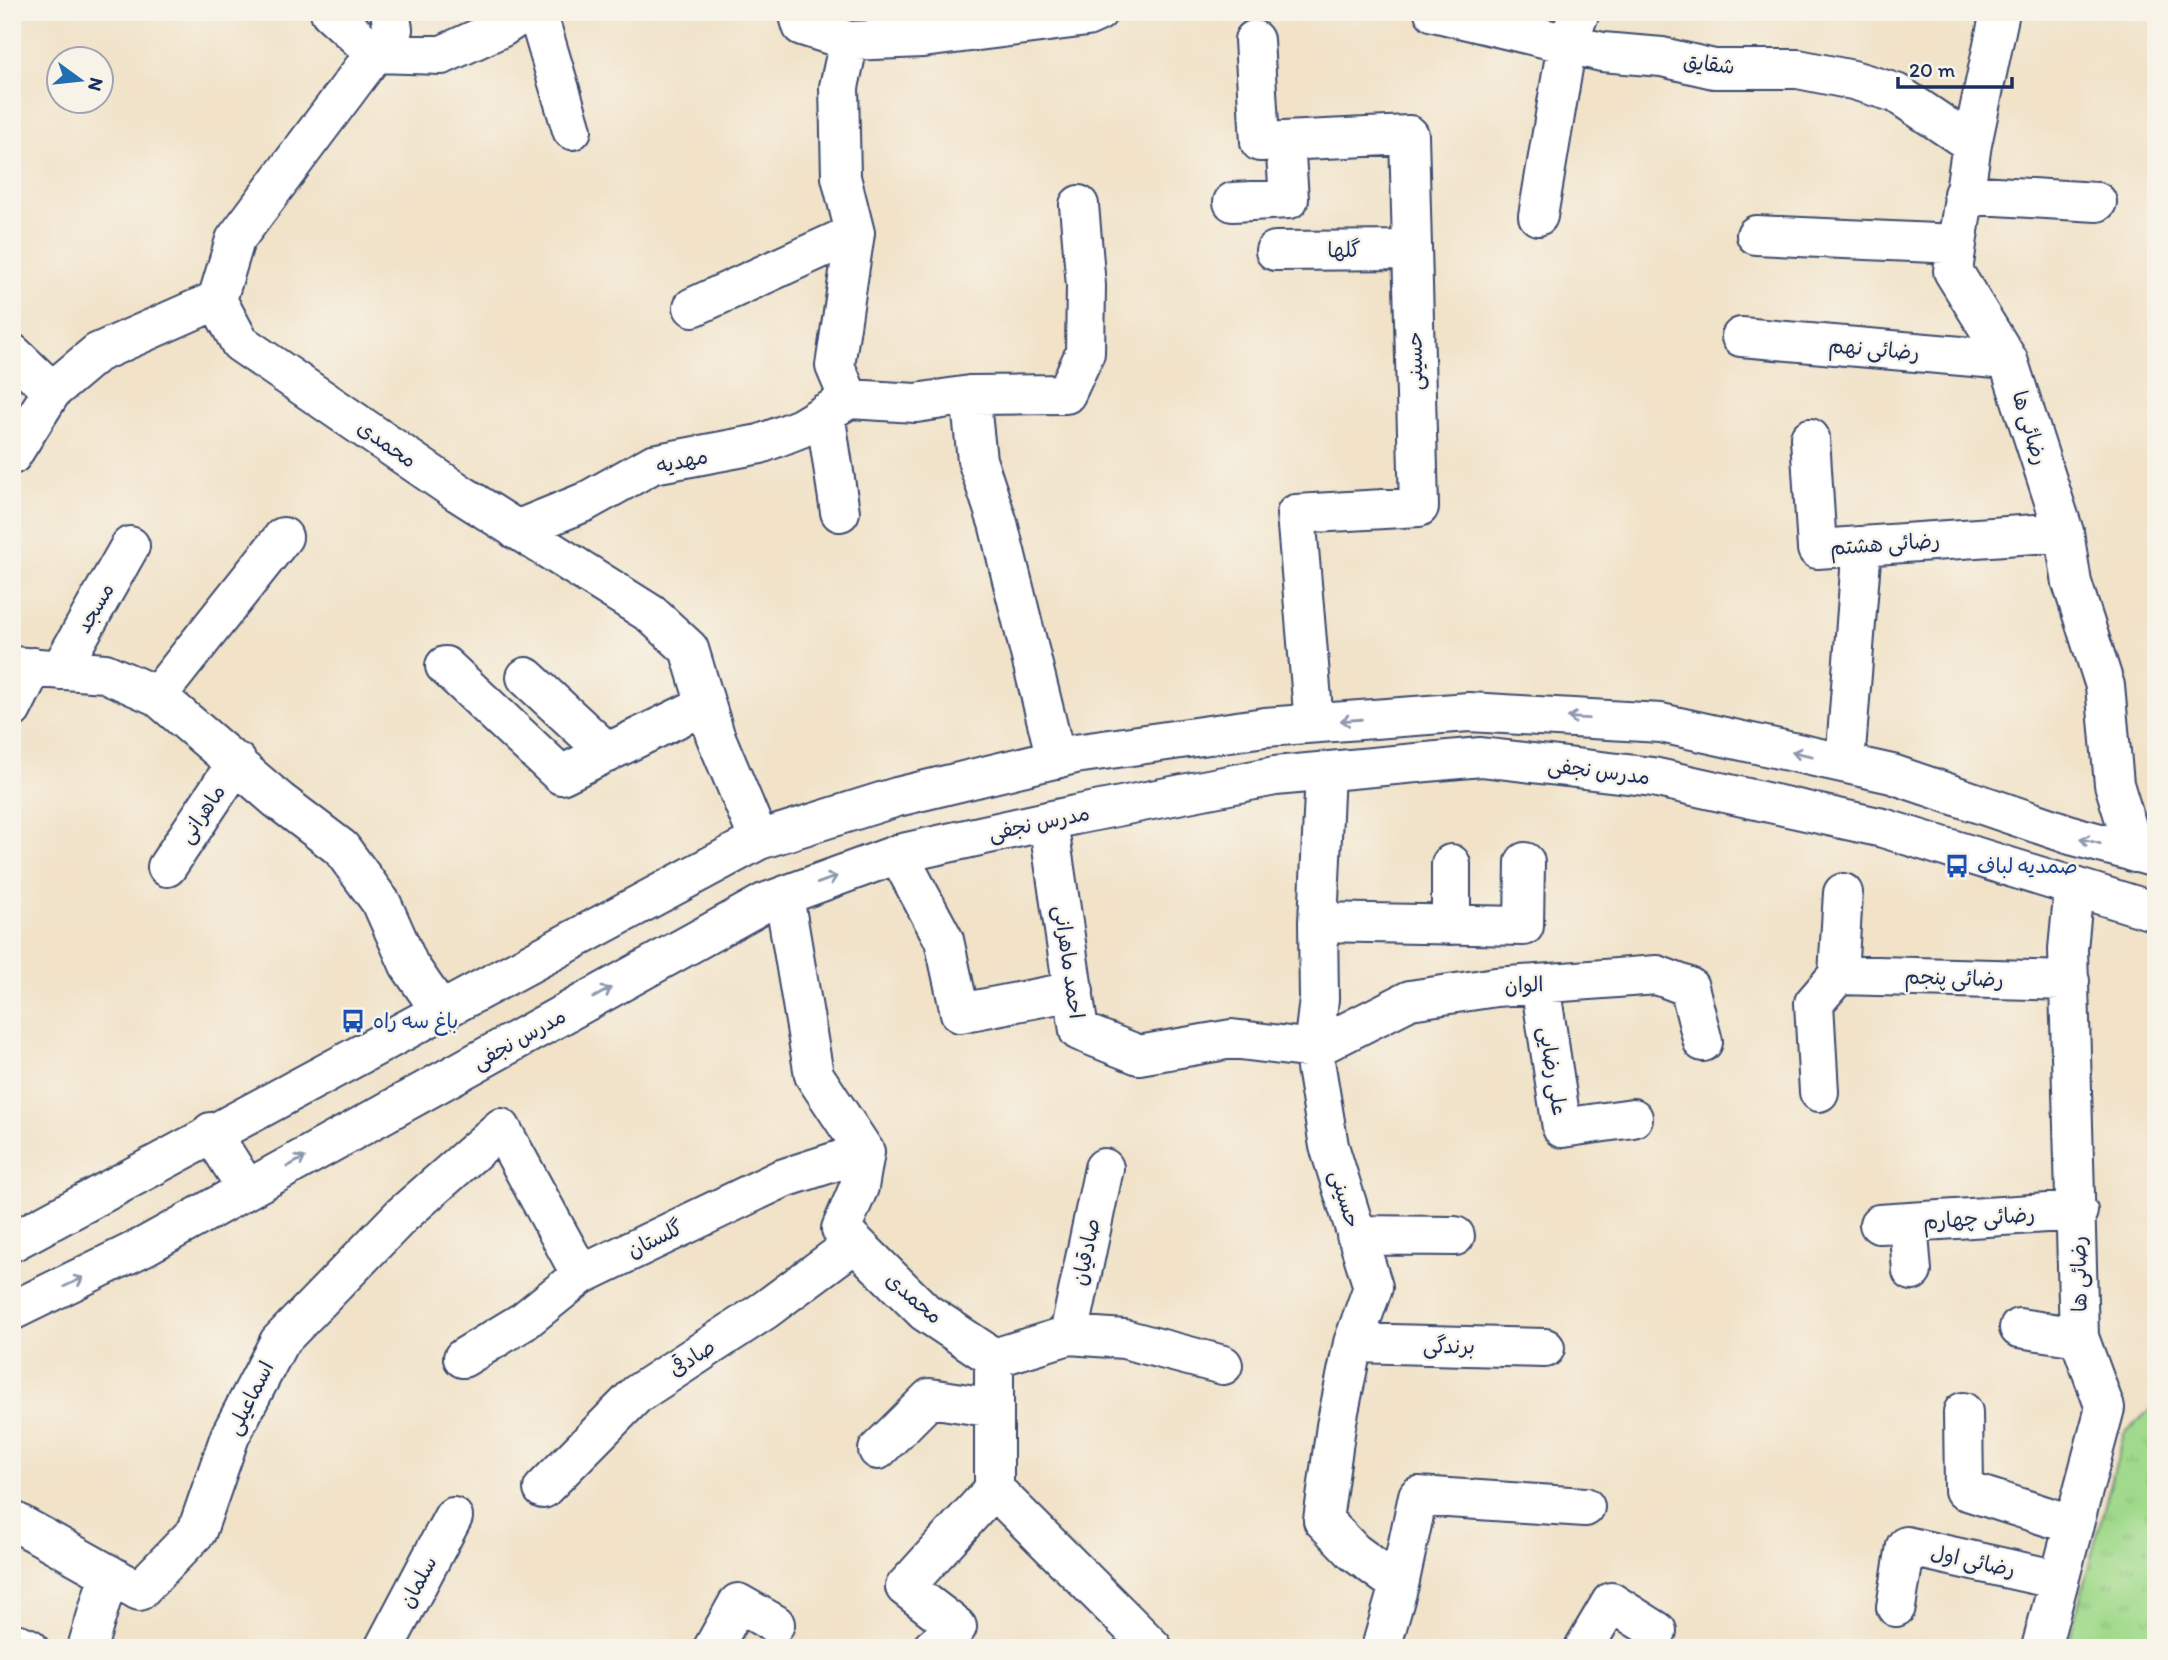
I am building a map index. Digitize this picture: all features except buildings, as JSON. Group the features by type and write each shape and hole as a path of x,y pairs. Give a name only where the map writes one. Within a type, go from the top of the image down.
{"street":[{"path":"330,12 375,53 442,55 500,28 525,12"},
{"path":"12,455 52,391 97,354 217,300 235,240 393,29 390,12"},
{"path":"537,12 572,130"},
{"path":"798,12 802,26 849,41 960,23 1091,14"},
{"name":"شقایق","path":"1434,12 1573,28 1602,52 1661,57 1714,69 1798,69 1853,80 1896,93 1972,144"},
{"name":"رضائی ها","path":"2000,12 1972,144 1953,271 2008,360 2064,532 2072,583 2105,686 2114,784 2145,855"},
{"path":"1538,216 1573,28"},
{"name":"حسینی","path":"1254,40 1260,142 1409,135 1419,507 1296,514 1314,723"},
{"path":"840,512 835,366 856,233 841,177 838,87 849,41"},
{"path":"1233,202 1289,199 1285,141"},
{"path":"1963,194 2097,202"},
{"path":"837,406 916,403 970,395 1066,394 1086,352 1086,285 1079,205"},
{"path":"693,307 856,233"},
{"path":"1756,235 1957,244"},
{"name":"گلها","path":"1275,251 1412,250"},
{"name":"محمدی","path":"217,300 240,343 516,530 651,614 689,649 705,705 759,840"},
{"name":"رضائی نهم","path":"1741,337 2008,360"},
{"path":"12,353 52,391"},
{"path":"970,395 977,460 998,523 1056,760"},
{"name":"مهدیه","path":"516,530 585,502 653,464 760,444 800,428 837,406"},
{"name":"رضائی هشتم","path":"1811,438 1817,549 2064,532"},
{"path":"157,696 283,537"},
{"name":"مسجد","path":"35,668 130,546"},
{"path":"1845,763 1862,546"},
{"path":"445,666 561,775 705,705"},
{"path":"12,709 35,668 105,674 157,696 278,800 341,848 382,904 410,965 440,1010"},
{"path":"526,677 608,752"},
{"path":"12,1242 211,1132 759,840 897,797 1056,760 1251,729 1469,712 1661,723 1892,774 2074,836 2145,855"},
{"name":"مدرس نجفی","path":"12,1311 104,1268 752,910 784,896 898,854 1275,776 1480,757 1653,778 1883,828 2156,912"},
{"name":"ماهرانی","path":"167,867 237,762"},
{"name":"حسینی","path":"1325,772 1318,922 1319,999 1312,1049 1329,1146 1373,1287 1353,1343 1336,1426 1323,1520 1354,1552 1399,1585"},
{"name":"احمد ماهرانی","path":"1048,821 1079,1031 1139,1055 1233,1039 1312,1049"},
{"path":"898,854 944,940 960,1013 1074,991"},
{"path":"1318,922 1524,926 1525,862"},
{"path":"1451,864 1451,925"},
{"name":"رضائی ها","path":"2041,1648 2105,1408 2079,1337 2078,1212 2068,949 2074,887"},
{"path":"1818,1092 1814,1003 1838,975 1843,893"},
{"path":"784,896 814,1075 865,1152"},
{"name":"الوان","path":"1312,1049 1410,1000 1496,987 1657,975 1689,987 1703,1042"},
{"name":"رضائی پنجم","path":"1838,975 2070,981"},
{"name":"علی رضایی","path":"1541,984 1562,1128 1633,1118"},
{"name":"اسماعیلی","path":"12,1520 139,1591 197,1531 230,1436 279,1342 402,1215 500,1128 582,1275"},
{"path":"211,1132 247,1189"},
{"name":"محمدی","path":"865,1152 859,1187 841,1229 925,1312 994,1358"},
{"name":"گلستان","path":"463,1359 524,1321 582,1275 781,1179 865,1152"},
{"name":"صادقیان","path":"1069,1335 1104,1168"},
{"name":"رضائی چهارم","path":"1912,1271 1894,1223 2078,1212"},
{"path":"1356,1235 1455,1236"},
{"name":"صادقی","path":"543,1489 637,1394 765,1310 855,1243"},
{"path":"2019,1328 2079,1337"},
{"path":"932,1648 957,1627 905,1587 994,1489 994,1358 1069,1335 1124,1339 1223,1365"},
{"name":"برندگی","path":"1353,1343 1545,1348"},
{"path":"878,1450 930,1398 994,1408"},
{"path":"1963,1412 1964,1490 2074,1524"},
{"path":"994,1489 1153,1648"},
{"path":"1381,1648 1399,1585 1418,1496 1585,1507"},
{"name":"سلمان","path":"384,1648 453,1517"},
{"name":"رضائی اول","path":"1896,1607 1906,1546 2059,1580"},
{"path":"87,1648 109,1574"},
{"path":"1584,1648 1611,1602 1657,1631"},
{"path":"713,1648 738,1603 775,1624"}],"green space":[{"path":"2156,1404 2156,1648 2067,1648 2124,1434"}],"place":[{"name":"صمدیه لباف","path":"1957,866"},
{"name":"باغ سه راه","path":"353,1021"}]}
